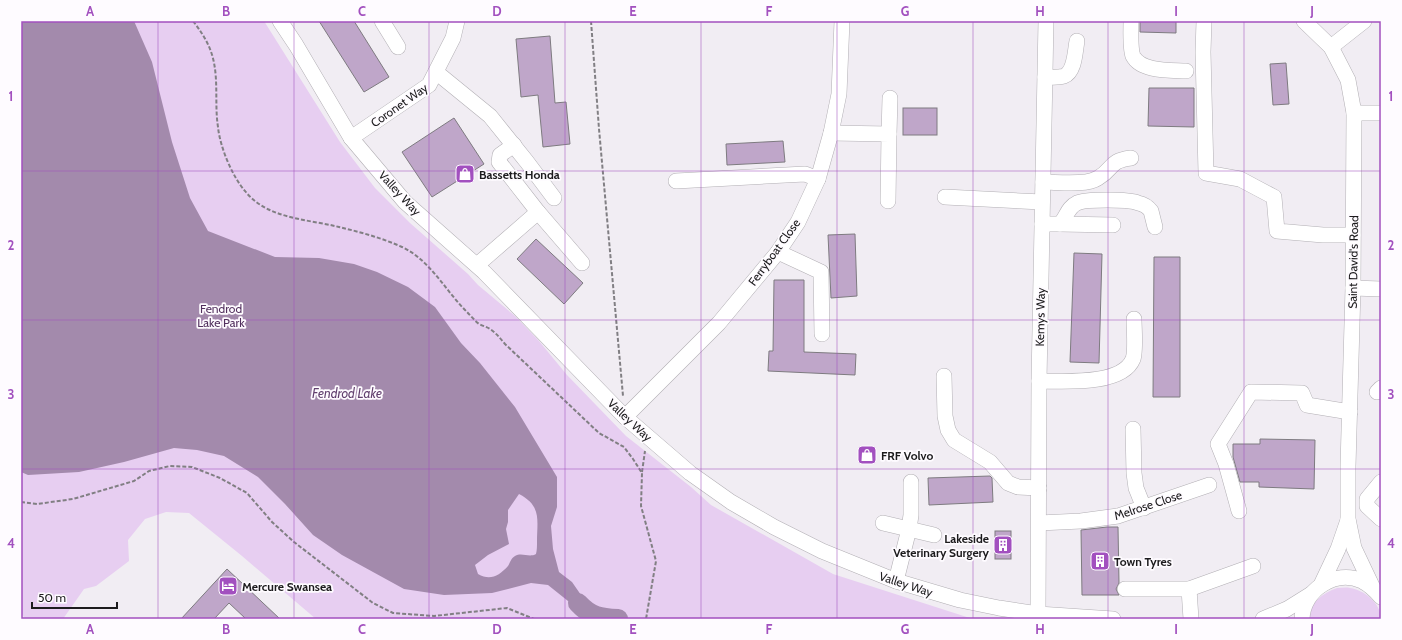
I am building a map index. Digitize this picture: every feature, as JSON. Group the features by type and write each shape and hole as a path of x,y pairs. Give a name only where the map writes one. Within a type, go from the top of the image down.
{"street":[{"name":"Valley Way","path":"280,21 296,45 351,138 405,202 476,265 625,417 690,473 731,502 774,527 822,551 896,581 960,600 1038,614 1113,619"},
{"path":"382,21 398,47"},
{"name":"Coronet Way","path":"351,138 429,85 453,38 457,21"},
{"name":"Ferryboat Close","path":"625,417 719,323 778,252 798,222 818,179 831,132 839,94 842,21"},
{"name":"Kemys Way","path":"1038,614 1039,381 1046,21"},
{"path":"1131,21 1132,55 1136,60 1144,65 1158,70 1186,71"},
{"path":"1204,21 1202,52 1206,173 1240,179 1274,197 1277,230 1324,235 1353,235"},
{"name":"Saint David's Road","path":"1304,21 1331,47 1348,80 1354,113 1353,288 1348,519 1354,548 1377,592"},
{"path":"1331,47 1364,21"},
{"path":"1045,77 1060,77 1068,74 1071,68 1077,41"},
{"path":"436,72 490,116 554,198"},
{"path":"888,200 890,98"},
{"path":"1354,113 1381,113"},
{"path":"831,132 889,134"},
{"path":"514,145 500,155 499,162 538,212 582,264"},
{"path":"1043,182 1086,182 1097,179 1120,159 1131,158"},
{"path":"676,181 805,174 818,179"},
{"path":"945,197 1042,202"},
{"path":"1060,224 1065,219 1071,207 1076,203 1083,200 1094,200 1137,202 1151,210 1155,227"},
{"path":"476,265 538,212"},
{"path":"1042,224 1113,225"},
{"path":"778,252 821,272 822,334"},
{"path":"1353,288 1381,289"},
{"path":"1039,381 1099,379 1121,372 1130,365 1134,357 1134,319"},
{"path":"944,376 945,416 948,430 954,440 990,462 1008,483 1018,487 1039,488"},
{"path":"1239,511 1226,464 1218,444 1251,392 1302,393 1307,405 1350,412"},
{"path":"1133,430 1134,473 1136,488 1144,508"},
{"path":"896,581 909,529 911,515 911,482"},
{"path":"1381,482 1366,499 1367,506 1381,519"},
{"name":"Melrose Close","path":"1039,523 1081,521 1118,516 1209,485"},
{"name":"Saint David's Road","path":"1302,619 1304,608 1338,549 1348,519"},
{"path":"883,523 934,535"},
{"path":"1125,589 1189,589 1253,566"},
{"path":"1263,619 1287,609 1316,589 1334,579 1348,578 1361,581 1377,592"},
{"path":"1189,589 1191,619"}],"path":[{"path":"193,21 205,37 211,50 216,82 220,140 237,179 244,191 255,202 274,212 339,227 387,241 404,248 418,258 435,274 469,314 497,335 599,434 624,447 634,459 642,473"},
{"path":"591,21 599,129 625,417"},
{"path":"646,619 656,561 641,506 642,473 648,437"},
{"path":"21,502 37,504 73,499 134,481 149,471 170,466 192,467 220,478 247,493 272,522 294,542 373,603 393,613 434,616 507,608 534,619"}],"green space":[{"name":"Fendrod Lake Park","path":"21,21 264,21 340,142 375,188 410,223 468,274 478,285 515,316 539,341 567,375 626,436 691,487 711,505 833,574 973,619 316,619 189,513 166,512 145,519 128,540 129,561 96,586 84,589 63,619 26,619 21,614"},
{"path":"1337,588 1355,589 1366,594 1378,608 1381,619 1307,619 1314,603 1326,593"}],"water":[{"name":"Fendrod Lake","path":"21,21 134,21 152,62 172,142 190,198 208,231 275,257 319,258 354,264 377,272 408,287 435,307 461,343 480,363 515,407 557,477 557,507 551,526 553,549 559,572 572,582 581,595 578,603 573,605 548,585 531,583 492,593 444,595 404,589 342,555 313,535 258,477 224,456 197,450 174,448 124,462 79,472 28,475 21,472","holes":["519,494 532,503 537,514 536,554 515,556 512,558 505,570 498,575 486,577 478,574 475,565 488,555 509,544 506,529 508,522 508,510"]}],"building":[{"path":"319,21 354,21 389,77 364,92"},
{"path":"1140,21 1176,21 1176,33 1140,32"},
{"path":"550,36 555,103 566,102 570,144 543,147 538,95 521,97 516,39"},
{"path":"1286,63 1289,104 1273,105 1270,64"},
{"path":"1149,88 1194,88 1194,127 1148,126"},
{"path":"903,108 937,108 937,135 903,135"},
{"path":"454,118 484,164 432,197 402,152"},
{"path":"783,141 785,162 727,165 726,144"},
{"path":"855,234 857,296 831,298 828,235"},
{"path":"536,239 583,283 564,304 517,259"},
{"path":"1074,253 1102,254 1099,363 1070,362"},
{"path":"1154,257 1180,257 1180,397 1153,397"},
{"path":"774,280 804,280 804,352 856,354 855,375 768,371 769,351 773,351"},
{"path":"1260,439 1315,440 1314,489 1259,487 1259,482 1240,482 1233,457 1233,444 1260,444"},
{"path":"990,476 992,478 993,502 929,505 928,478"},
{"name":"Town Tyres","path":"1118,527 1119,583 1116,589 1119,595 1082,595 1081,530"},
{"name":"Lakeside Veterinary Surgery","path":"995,531 1011,531 1011,559 995,559"},
{"name":"Mercure Swansea","path":"227,569 280,619 246,619 229,603 214,619 181,619"}],"waterway":[{"path":"578,603 587,611 596,616 618,619"}],"place":[{"name":"Bassetts Honda","path":"465,174"},
{"name":"FRF Volvo","path":"867,455"},
{"name":"Lakeside Veterinary Surgery","path":"1003,545"},
{"name":"Town Tyres","path":"1100,561"},
{"name":"Mercure Swansea","path":"228,586"}]}
